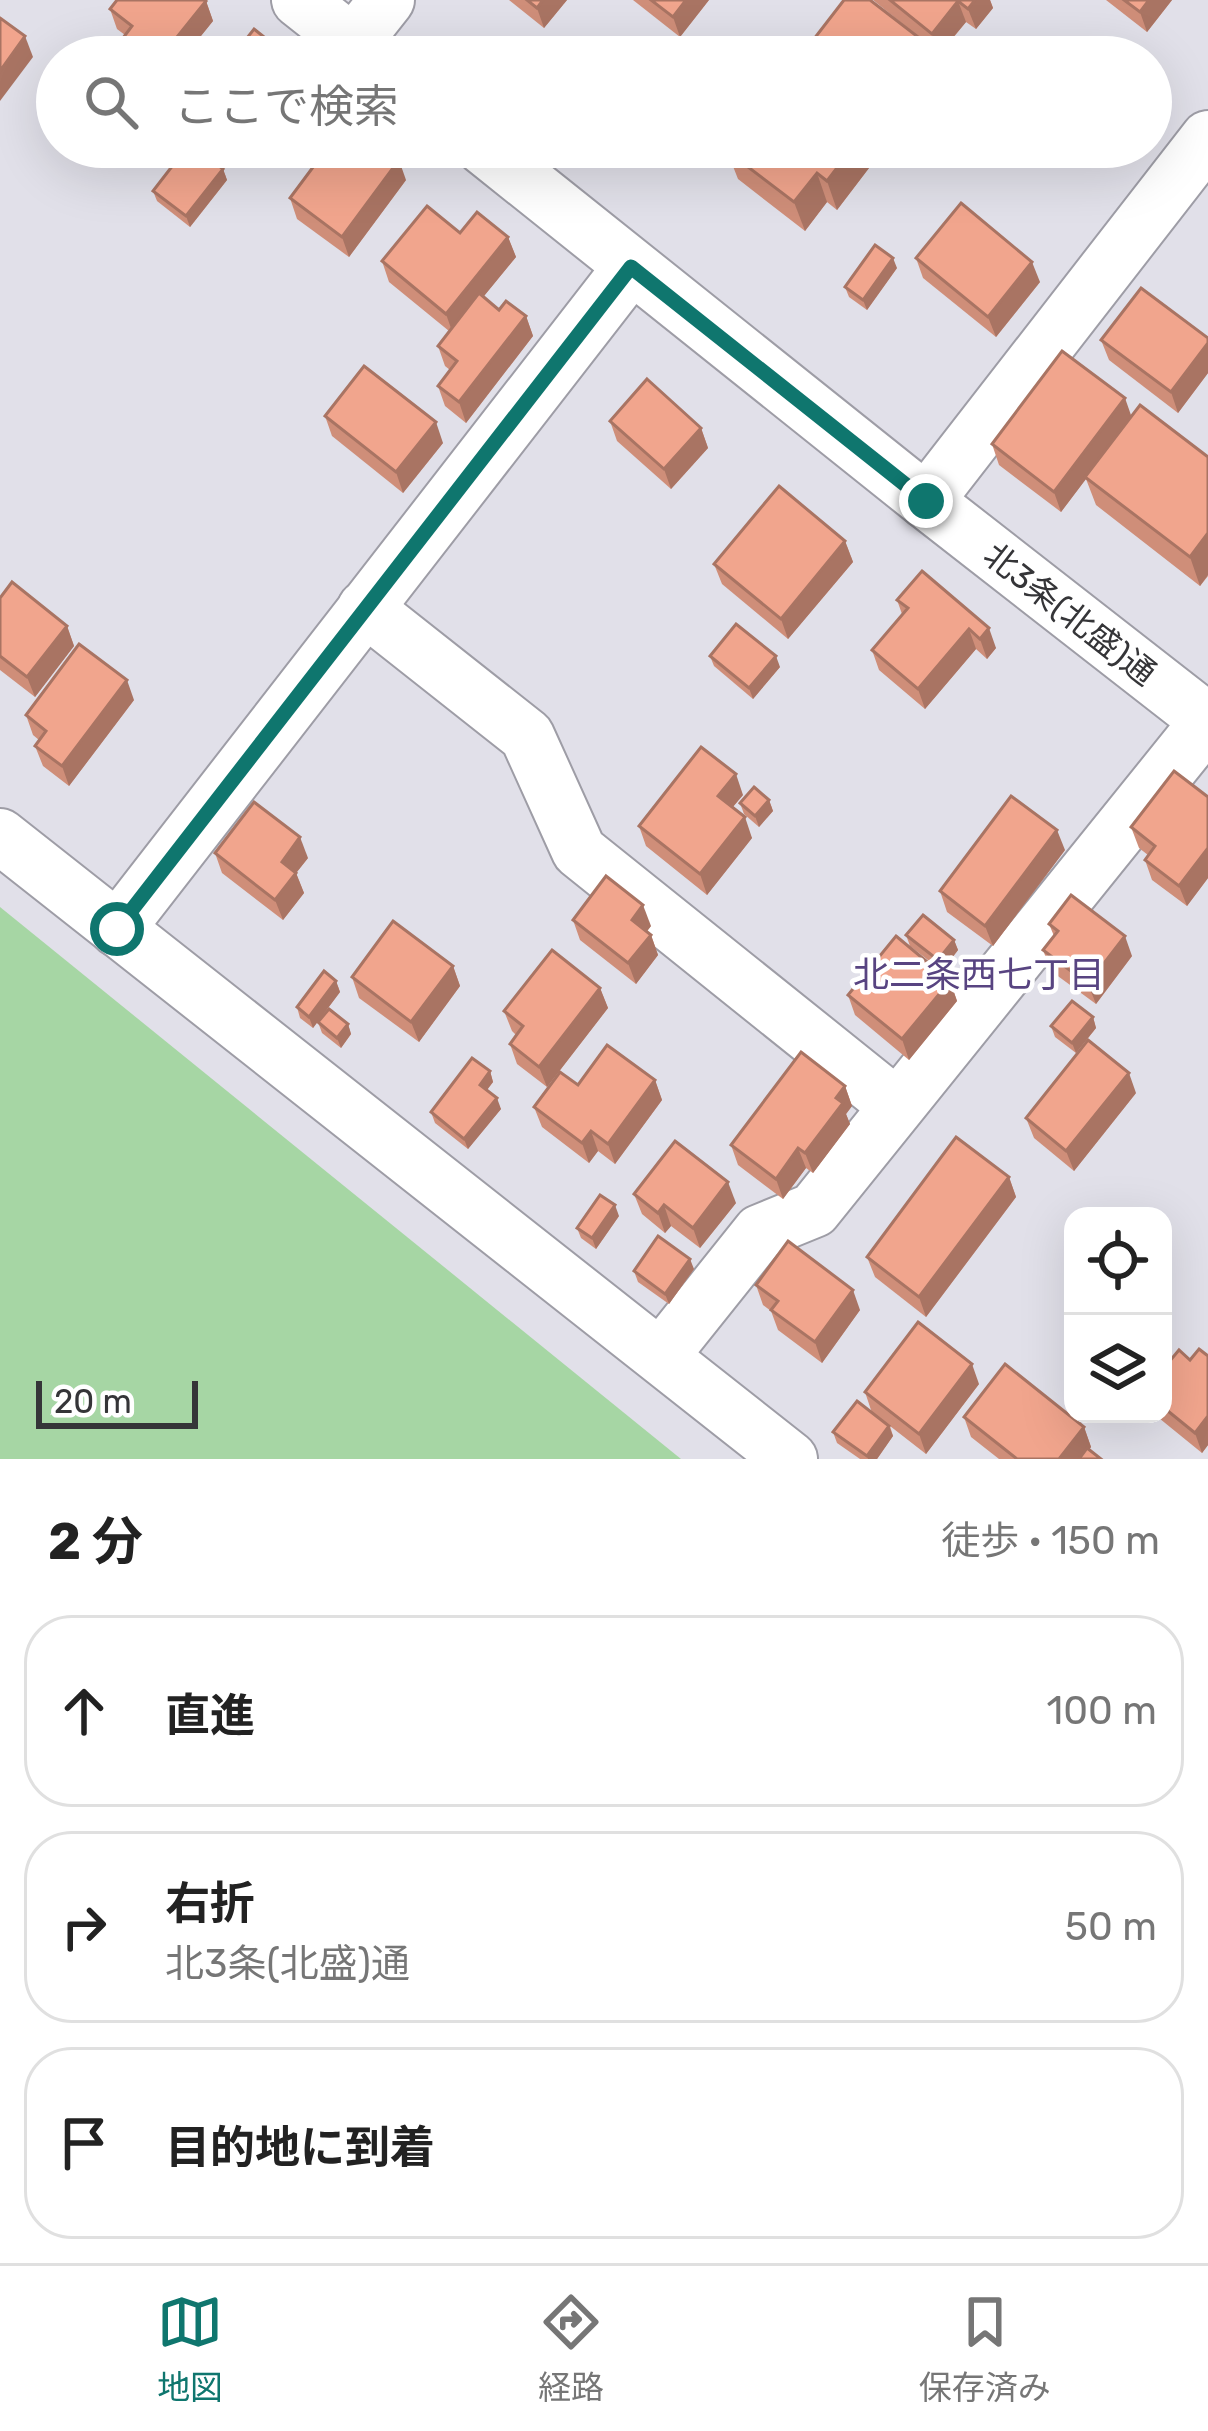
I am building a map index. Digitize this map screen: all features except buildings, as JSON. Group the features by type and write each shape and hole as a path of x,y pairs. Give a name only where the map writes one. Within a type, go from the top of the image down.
{"street":[{"path":"299,0 344,36"},
{"path":"369,36 386,0"},
{"path":"926,501 1208,138"},
{"name":"北3条(北盛)通","path":"509,168 1208,721"},
{"path":"117,929 631,267"},
{"path":"365,608 527,736 579,851 897,1106"},
{"path":"661,1356 760,1232 814,1210 1208,721"},
{"path":"0,836 790,1459"}],"green space":[{"path":"0,907 681,1459 0,1459"}],"district":[{"name":"北二条西七丁目","path":"979,974"}],"route":[{"path":"117,929 631,267 926,501"}]}
